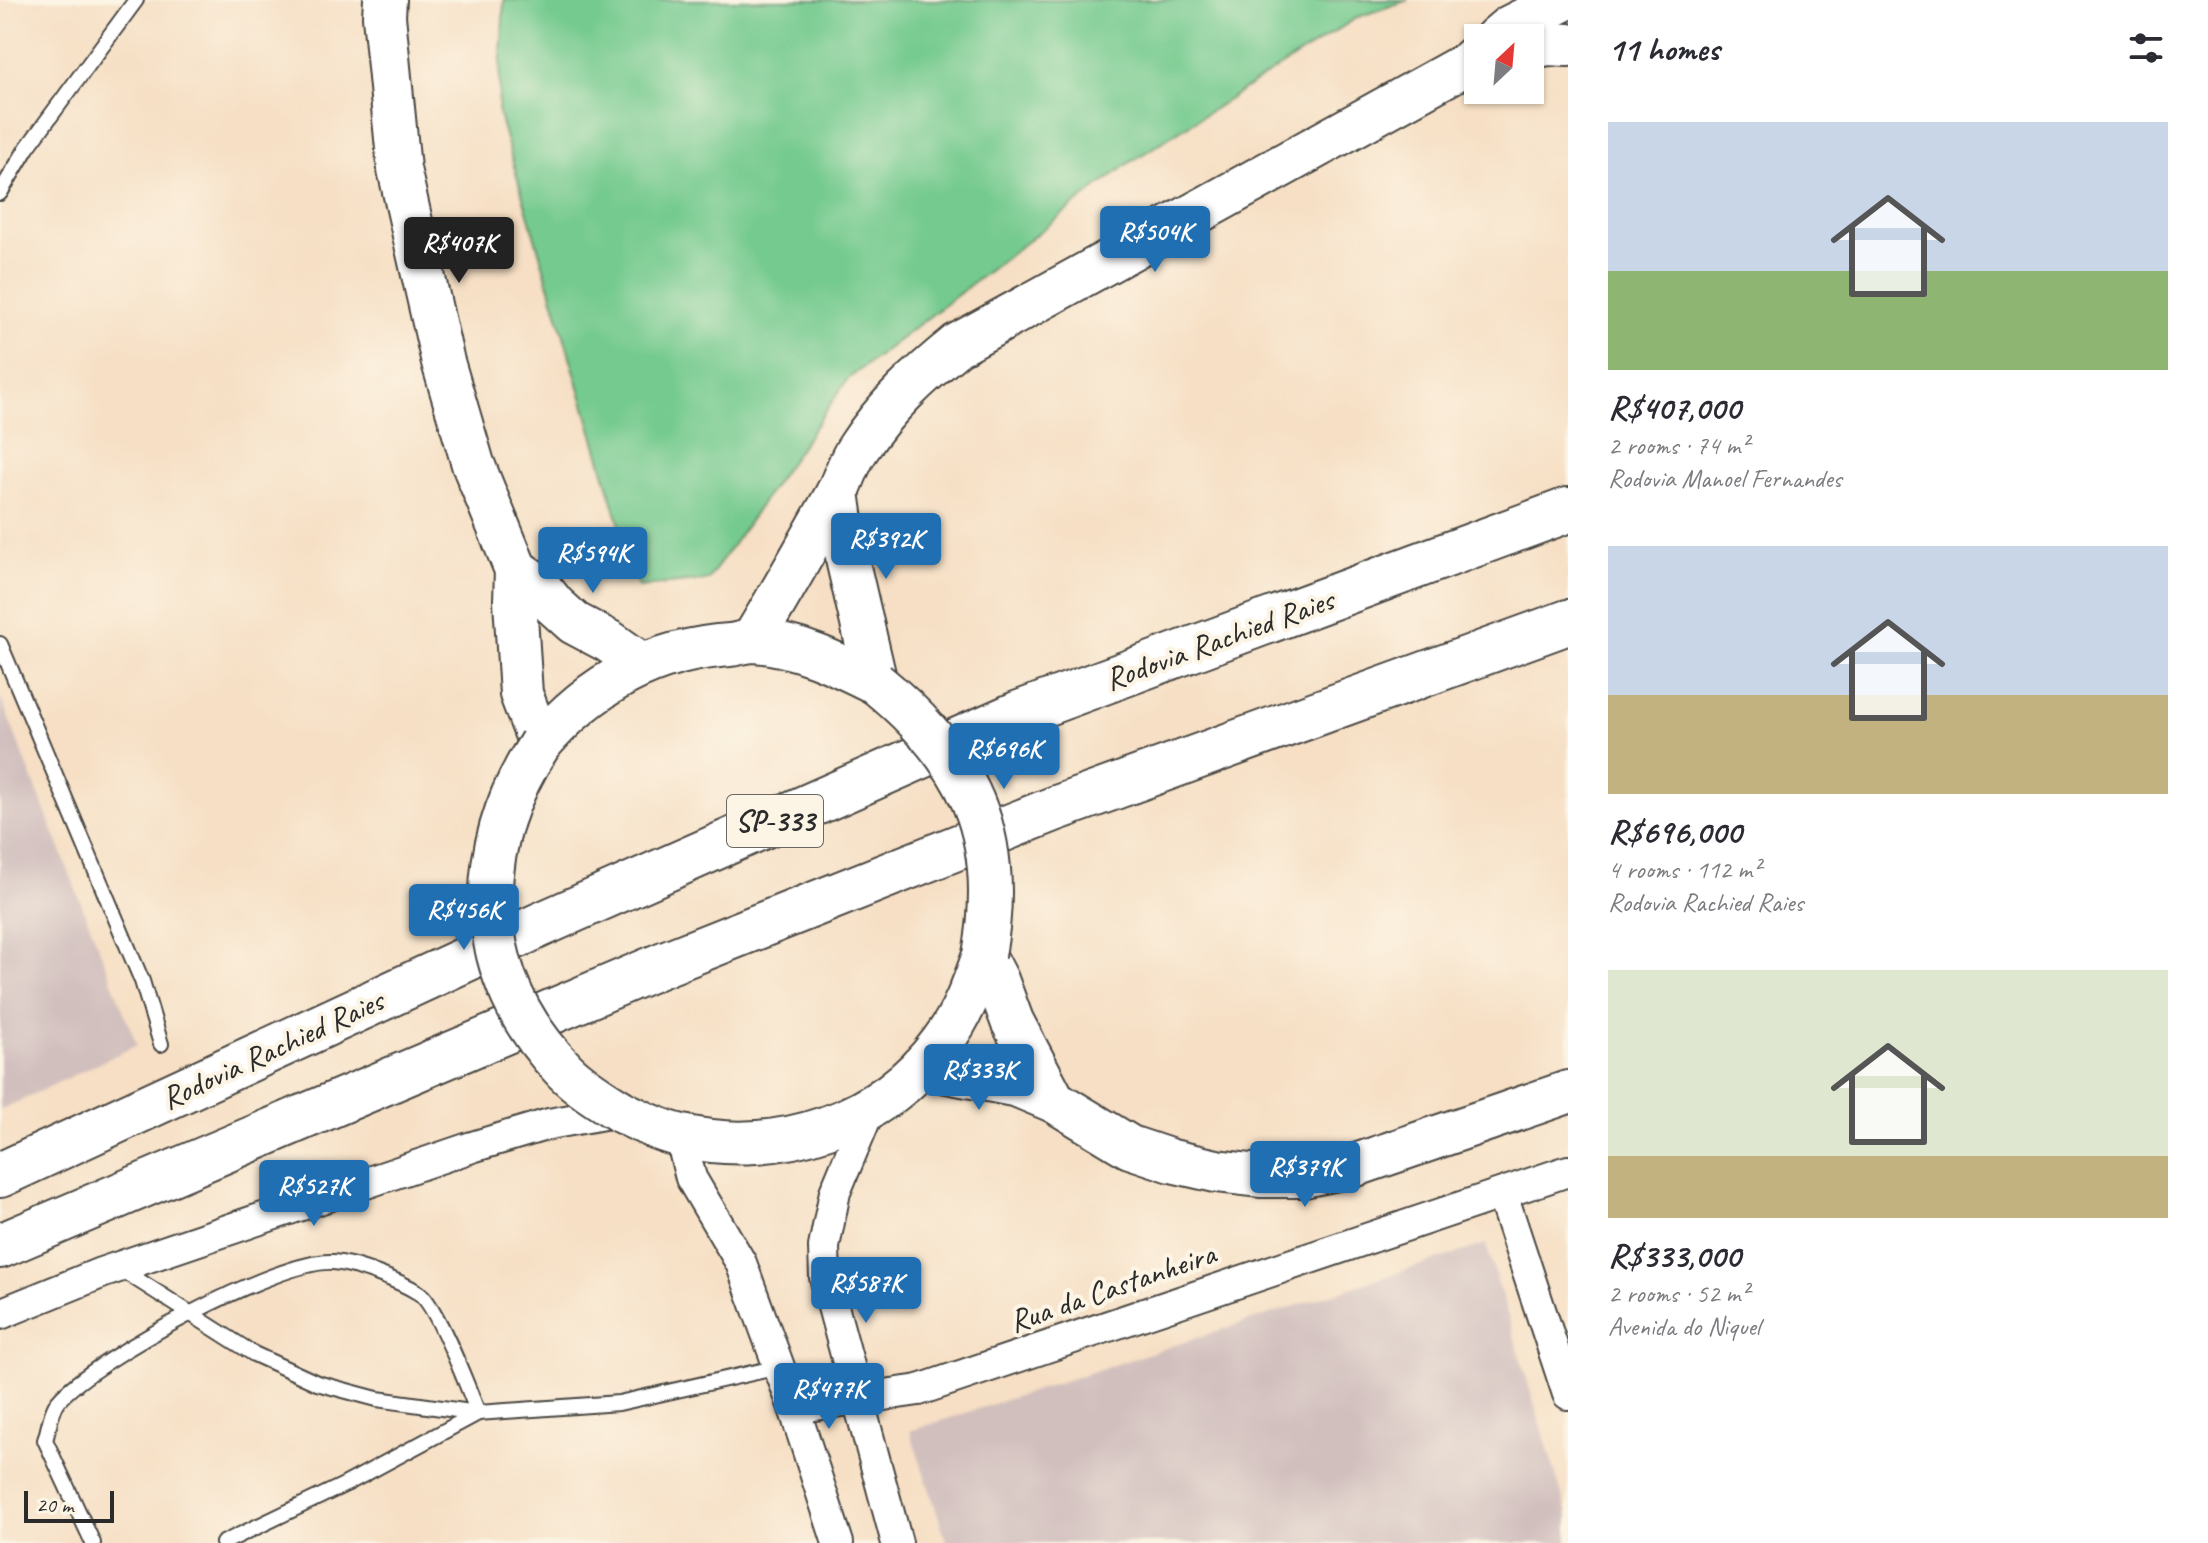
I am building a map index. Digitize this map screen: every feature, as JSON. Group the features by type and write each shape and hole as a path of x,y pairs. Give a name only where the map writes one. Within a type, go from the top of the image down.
{"highway":[{"name":"Rodovia Rachied Raies","path":"0,1175 540,925 1017,714 1568,510"},
{"path":"0,1246 679,958 1054,809 1563,626"}],"main road":[{"path":"385,0 399,169 443,362 473,464 516,570 521,694 540,744"},
{"path":"1515,24 1563,0"},
{"path":"1544,45 1568,45"},
{"path":"752,641 838,492 858,447 903,393 957,345 1464,63"},
{"path":"838,492 848,563 876,683"},
{"path":"516,570 537,584 574,623 610,642 641,664"},
{"path":"752,641 795,648 876,683 915,715 937,739 970,795 981,826 988,858 989,923 984,955 960,1015 942,1043 897,1089 870,1108 840,1123 778,1140 745,1143 680,1135 649,1125 592,1093 567,1072 526,1021 508,982 493,930 492,864 498,832 522,772 540,744 585,698 641,664 703,647 752,641"},
{"path":"984,955 1012,1021 1054,1101"},
{"path":"921,1067 1018,1086 1054,1101 1130,1147 1172,1161 1230,1172 1304,1176 1353,1166 1568,1092"}],"street":[{"path":"870,1108 835,1192 824,1247 825,1277 897,1543"},
{"path":"0,1314 118,1267 472,1147 549,1124 620,1111"},
{"path":"680,1135 691,1178 741,1263 794,1408 838,1543"},
{"name":"Rua da Castanheira","path":"794,1408 919,1390 1568,1171"},
{"path":"1502,1194 1568,1394"}],"lane":[{"path":"0,193 27,148 136,0"},
{"path":"0,644 142,981 161,1044"},
{"path":"93,1543 45,1440 56,1403 80,1379 190,1313 278,1273 332,1262 390,1278 423,1295 448,1342 478,1413"},
{"path":"118,1267 254,1354 317,1383 377,1399 478,1413 619,1403 779,1367"},
{"path":"223,1543 346,1484 478,1413"}],"shaded area":[{"path":"0,696 137,1045 0,1110"},
{"path":"1486,1244 1568,1515 1568,1543 947,1543 910,1431"}],"green space":[{"path":"504,0 1408,0 1358,17 1129,163 848,379 708,580 638,587 498,112"}]}
